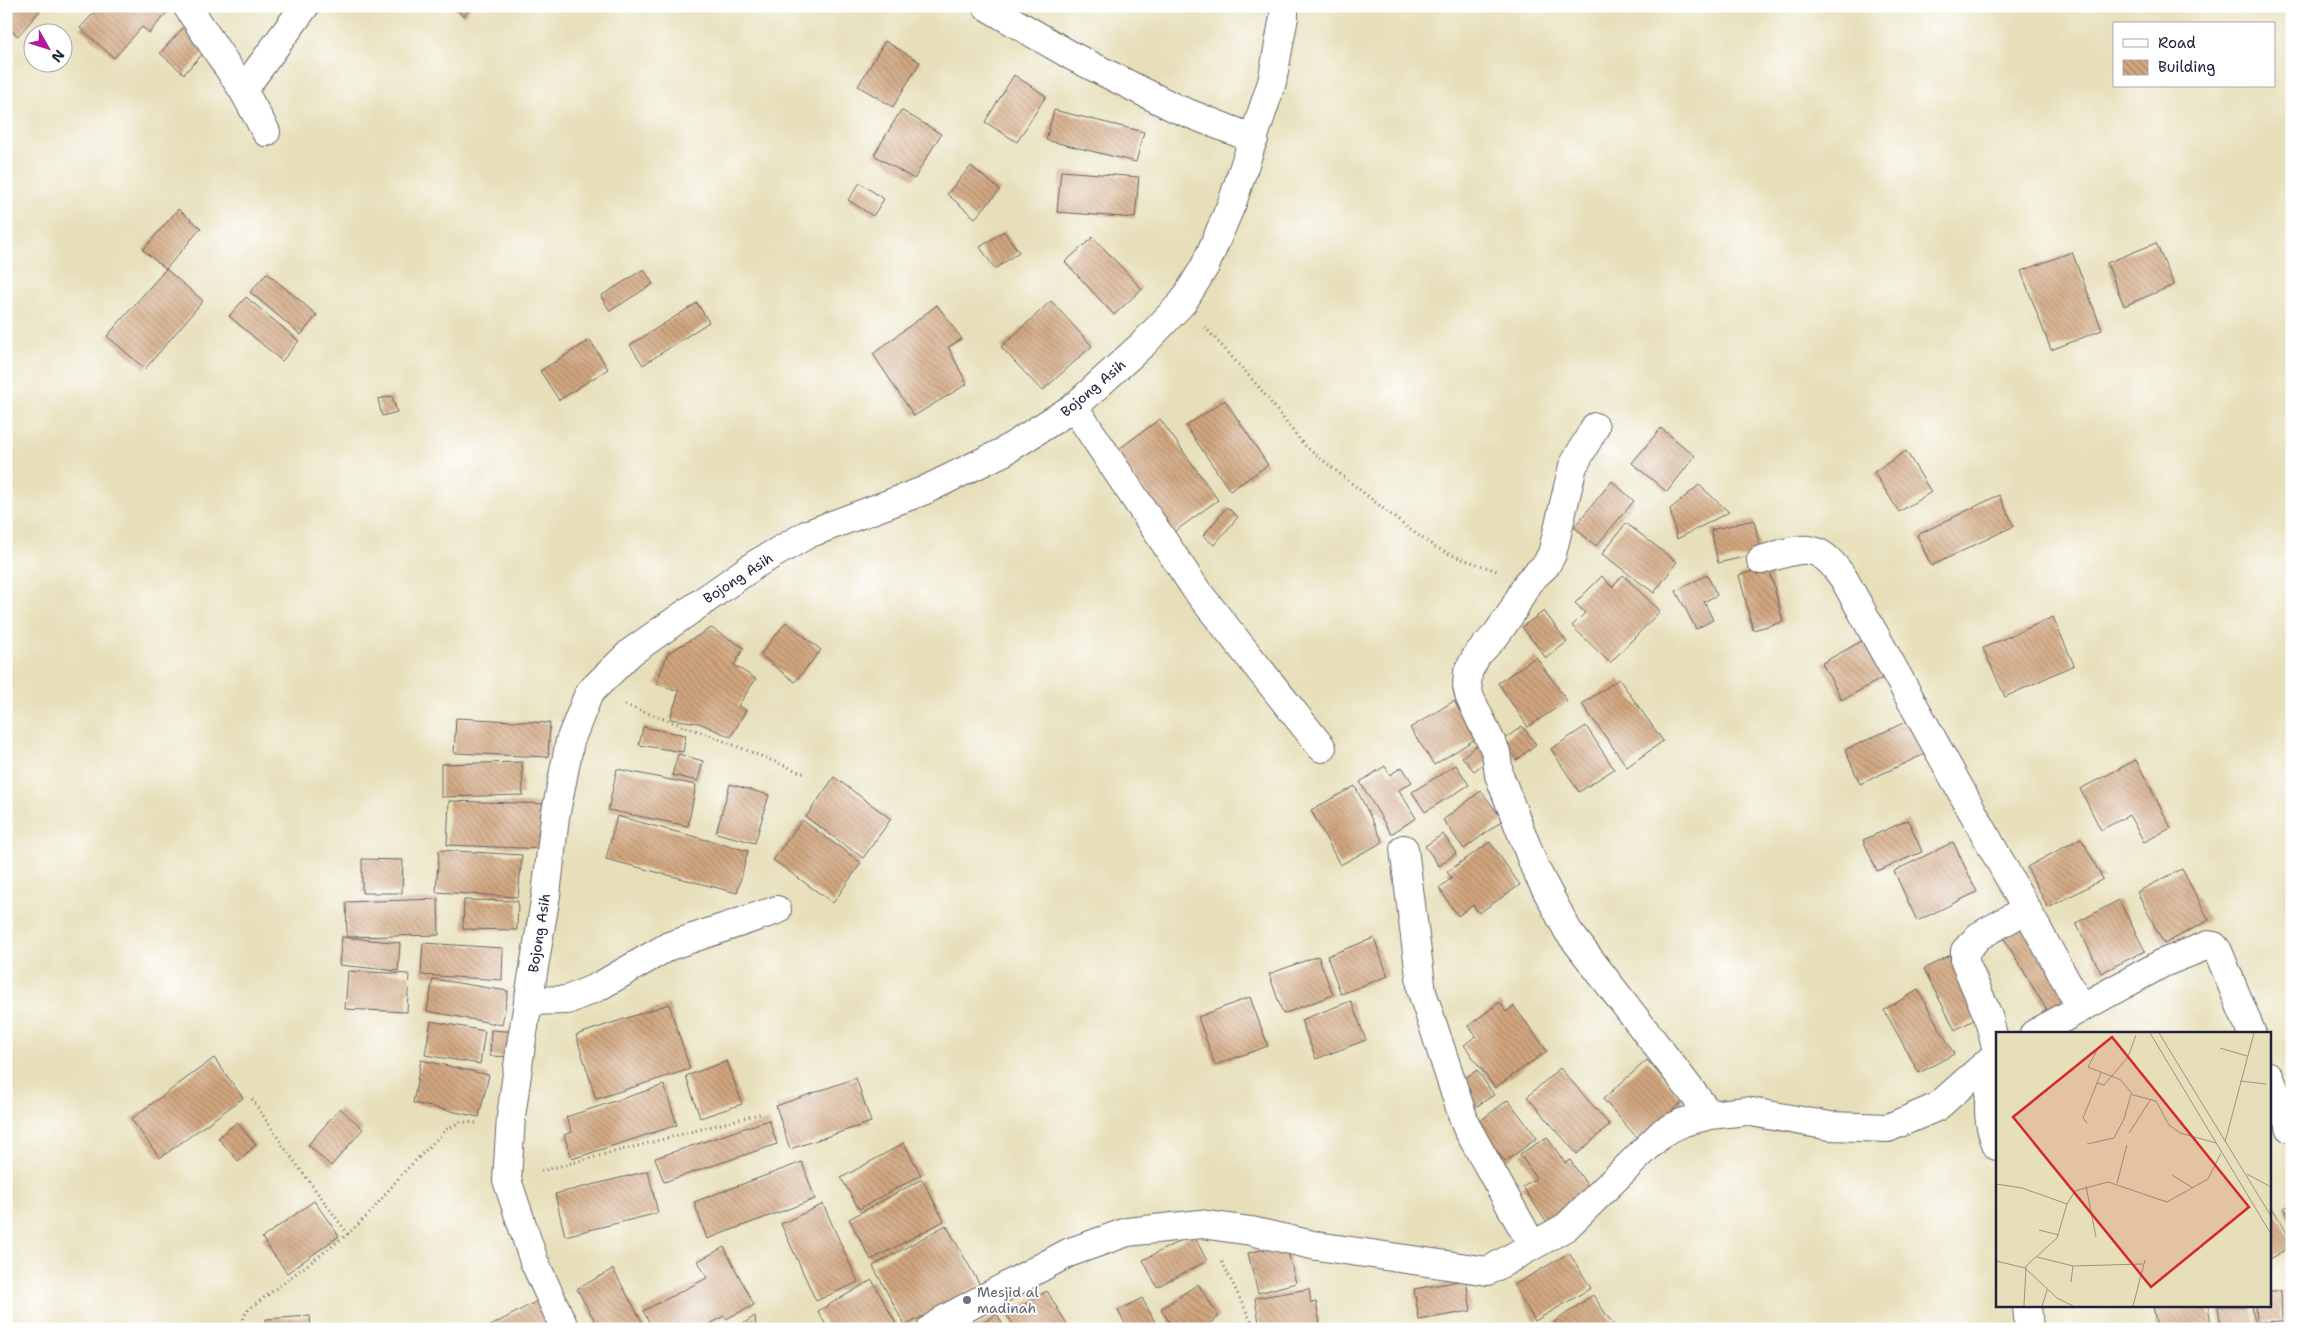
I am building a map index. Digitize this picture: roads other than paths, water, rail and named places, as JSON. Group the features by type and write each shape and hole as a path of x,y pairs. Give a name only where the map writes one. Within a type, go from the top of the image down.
{"street":[{"path":"186,6 243,90 266,132"},
{"path":"243,90 305,6"},
{"path":"986,6 1072,56 1158,99 1254,139"},
{"name":"Bojong Asih","path":"566,1329 534,1261 507,1180 511,1126 528,1001 546,895 557,807 570,741 589,692 630,652 756,564 808,534 923,491 1003,452 1074,407 1143,344 1183,302 1205,266 1232,203 1272,82 1284,16 1284,6"},
{"path":"1074,407 1197,591 1322,748"},
{"path":"1595,427 1573,466 1552,554 1546,565 1528,582 1512,612 1477,655 1468,672 1466,686 1496,752 1499,775 1549,899 1568,931 1710,1115"},
{"path":"1761,560 1796,550 1813,550 1821,553 1831,561 1848,588 2081,1008"},
{"path":"1404,849 1422,992 1466,1126 1532,1245"},
{"path":"1996,1050 1988,1016 1965,962 1965,951 1979,936 2027,909"},
{"path":"528,1001 567,1000 598,987 669,946 777,910"},
{"path":"2038,1032 2163,964 2208,945 2214,946 2218,951 2251,1032"},
{"path":"931,1329 945,1319 1068,1254 1127,1232 1201,1224 1251,1231 1317,1246 1488,1271 1566,1227 1664,1132 1684,1122 1710,1115 1746,1111 1830,1126 1888,1128 1937,1107 1996,1055"},
{"path":"1996,1059 1988,1103 1990,1129 1996,1144"},
{"path":"2270,1078 2291,1129"},
{"path":"2027,1308 2029,1329"}],"place":[{"name":"Mesjid al madinah","path":"967,1300"}]}
